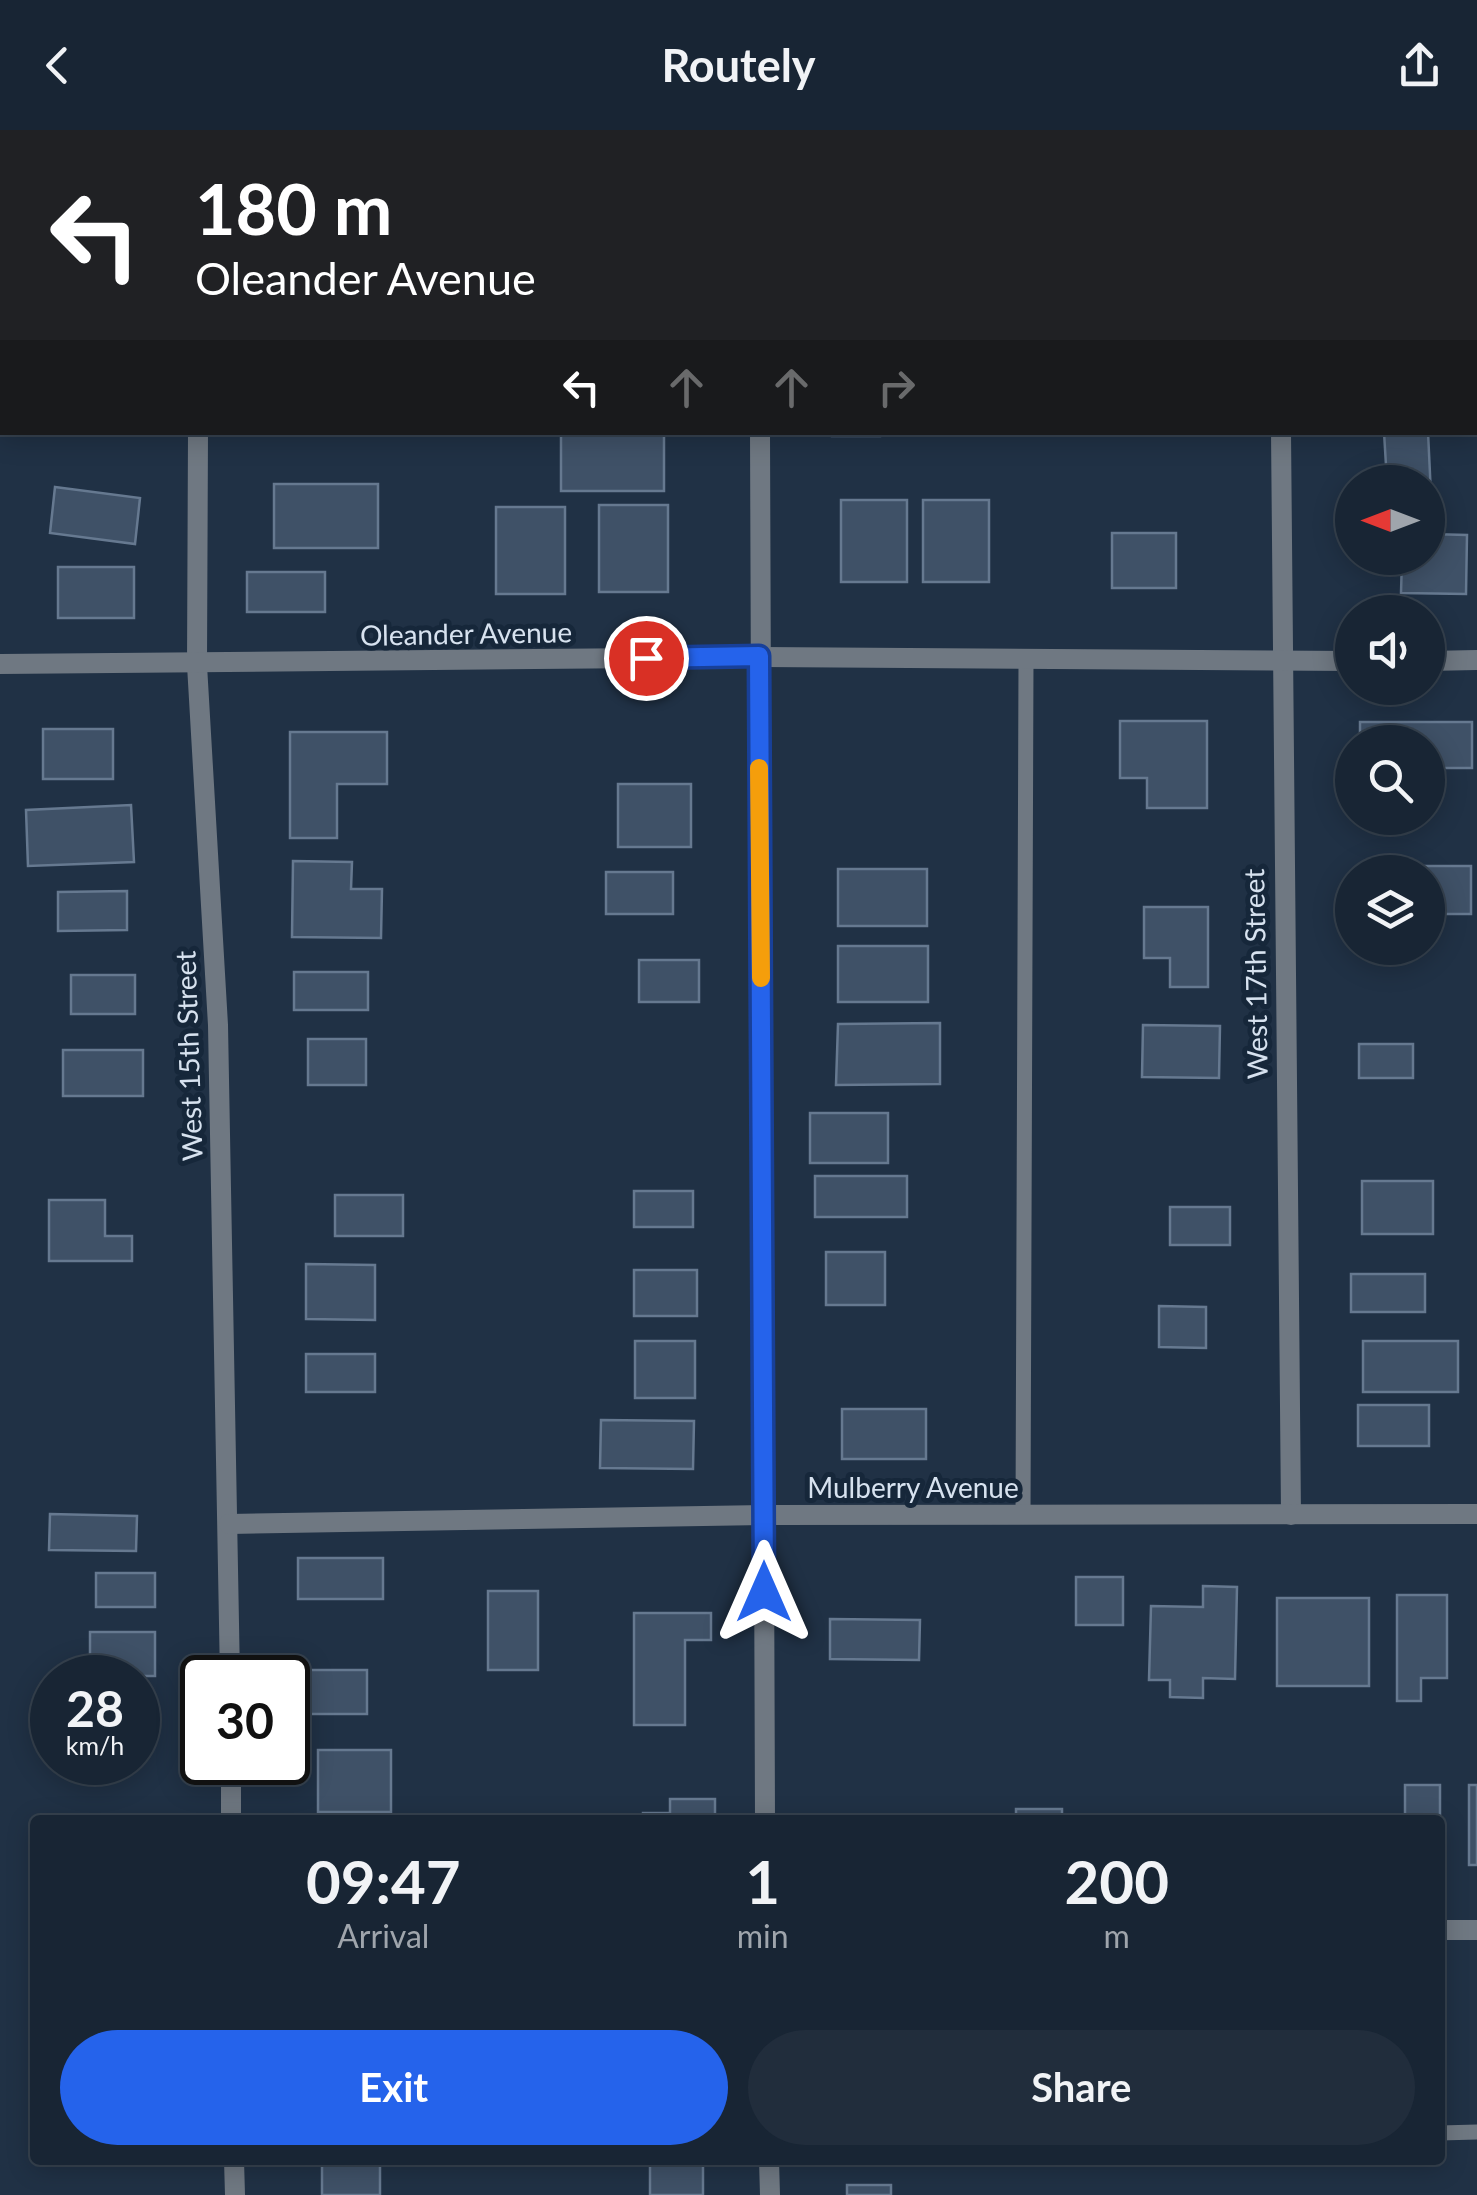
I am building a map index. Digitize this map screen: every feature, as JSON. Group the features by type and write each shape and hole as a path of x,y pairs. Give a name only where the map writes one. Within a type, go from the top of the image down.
{"street":[{"name":"West 15th Street","path":"198,435 197,665 218,1025 230,1655"},
{"path":"760,435 765,1815"},
{"name":"West 17th Street","path":"1281,435 1280,662 1291,1515"},
{"name":"Oleander Avenue","path":"0,664 197,665 759,656 1335,662"},
{"path":"1445,661 1477,660"},
{"name":"Mulberry Avenue","path":"229,1524 764,1516 1477,1514"},
{"path":"231,1785 231,1815"},
{"path":"1445,1930 1477,1930"},
{"path":"234,2165 234,2195"},
{"path":"769,2165 770,2195"}],"lane":[{"path":"1023,1515 1026,660"},
{"path":"1445,2133 1477,2132"}],"building":[{"path":"561,435 664,435 664,491 561,491"},
{"path":"1384,435 1428,435 1430,465 1386,465"},
{"path":"274,484 378,484 378,548 274,548"},
{"path":"55,487 140,498 135,544 50,533"},
{"path":"841,500 907,500 907,582 841,582"},
{"path":"923,500 989,500 989,582 923,582"},
{"path":"599,505 668,505 668,592 599,592"},
{"path":"496,507 565,507 565,594 496,594"},
{"path":"1112,533 1176,533 1176,588 1112,588"},
{"path":"1445,534 1467,535 1466,594 1401,593 1402,575 1445,575"},
{"path":"58,567 134,567 134,618 58,618"},
{"path":"247,572 325,572 325,612 247,612"},
{"path":"1120,721 1207,721 1207,808 1147,808 1147,778 1120,778"},
{"path":"1472,722 1472,768 1445,768 1445,725 1360,725"},
{"path":"43,729 113,729 113,779 43,779"},
{"path":"290,732 387,732 387,784 337,784 337,838 290,838"},
{"path":"618,784 691,784 691,847 618,847"},
{"path":"131,805 134,862 28,866 26,810"},
{"path":"293,861 352,862 351,889 382,889 381,938 292,937"},
{"path":"1445,866 1471,866 1471,914 1445,914"},
{"path":"838,869 927,869 927,926 838,926"},
{"path":"606,872 673,872 673,914 606,914"},
{"path":"127,891 127,930 58,931 58,892"},
{"path":"1144,907 1208,907 1208,987 1170,987 1170,958 1144,958"},
{"path":"838,946 928,946 928,1002 838,1002"},
{"path":"639,960 699,960 699,1002 639,1002"},
{"path":"294,972 368,972 368,1010 294,1010"},
{"path":"71,975 135,975 135,1014 71,1014"},
{"path":"940,1023 940,1084 836,1085 838,1024"},
{"path":"1143,1025 1220,1026 1219,1078 1142,1077"},
{"path":"308,1039 366,1039 366,1085 308,1085"},
{"path":"1359,1044 1413,1044 1413,1078 1359,1078"},
{"path":"63,1050 143,1050 143,1096 63,1096"},
{"path":"810,1113 888,1113 888,1163 810,1163"},
{"path":"815,1176 907,1176 907,1217 815,1217"},
{"path":"1362,1181 1433,1181 1433,1234 1362,1234"},
{"path":"634,1191 693,1191 693,1227 634,1227"},
{"path":"335,1195 403,1195 403,1236 335,1236"},
{"path":"49,1200 105,1200 105,1236 132,1236 132,1261 49,1261"},
{"path":"1170,1207 1230,1207 1230,1245 1170,1245"},
{"path":"826,1252 885,1252 885,1305 826,1305"},
{"path":"306,1264 375,1265 375,1320 306,1319"},
{"path":"634,1270 697,1270 697,1316 634,1316"},
{"path":"1351,1274 1425,1274 1425,1312 1351,1312"},
{"path":"1159,1306 1206,1307 1206,1348 1159,1347"},
{"path":"635,1341 695,1341 695,1398 635,1398"},
{"path":"1363,1341 1458,1341 1458,1392 1363,1392"},
{"path":"306,1354 375,1354 375,1392 306,1392"},
{"path":"1358,1405 1429,1405 1429,1446 1358,1446"},
{"path":"842,1409 926,1409 926,1459 842,1459"},
{"path":"601,1420 694,1421 693,1469 600,1468"},
{"path":"50,1514 137,1516 136,1551 49,1550"},
{"path":"298,1558 383,1558 383,1599 298,1599"},
{"path":"96,1573 155,1573 155,1607 96,1607"},
{"path":"1076,1577 1123,1577 1123,1625 1076,1625"},
{"path":"1203,1586 1237,1587 1235,1679 1203,1678 1203,1698 1170,1697 1170,1680 1149,1680 1151,1606 1203,1607"},
{"path":"488,1591 538,1591 538,1670 488,1670"},
{"path":"1397,1595 1447,1595 1447,1678 1421,1678 1421,1701 1397,1701"},
{"path":"1277,1598 1369,1598 1369,1686 1277,1686"},
{"path":"634,1613 711,1613 711,1640 685,1640 685,1725 634,1725"},
{"path":"830,1619 920,1620 919,1660 830,1659"},
{"path":"90,1632 155,1632 155,1655 90,1655"},
{"path":"310,1670 367,1670 367,1714 310,1714"},
{"path":"318,1750 391,1750 391,1812 318,1812"},
{"path":"1405,1785 1440,1785 1440,1815 1405,1815"},
{"path":"1469,1785 1477,1785 1477,1865 1469,1865"},
{"path":"670,1799 715,1799 715,1815 643,1815 670,1813"},
{"path":"1016,1809 1062,1809 1062,1815 1016,1815"},
{"path":"322,2165 380,2165 380,2195 322,2195"},
{"path":"650,2165 703,2165 703,2195 650,2195"},
{"path":"847,2185 891,2185 891,2195 847,2195"}],"slow traffic":[{"path":"759,768 761,978"}],"route":[{"path":"646,658 759,656 764,1592"}]}
